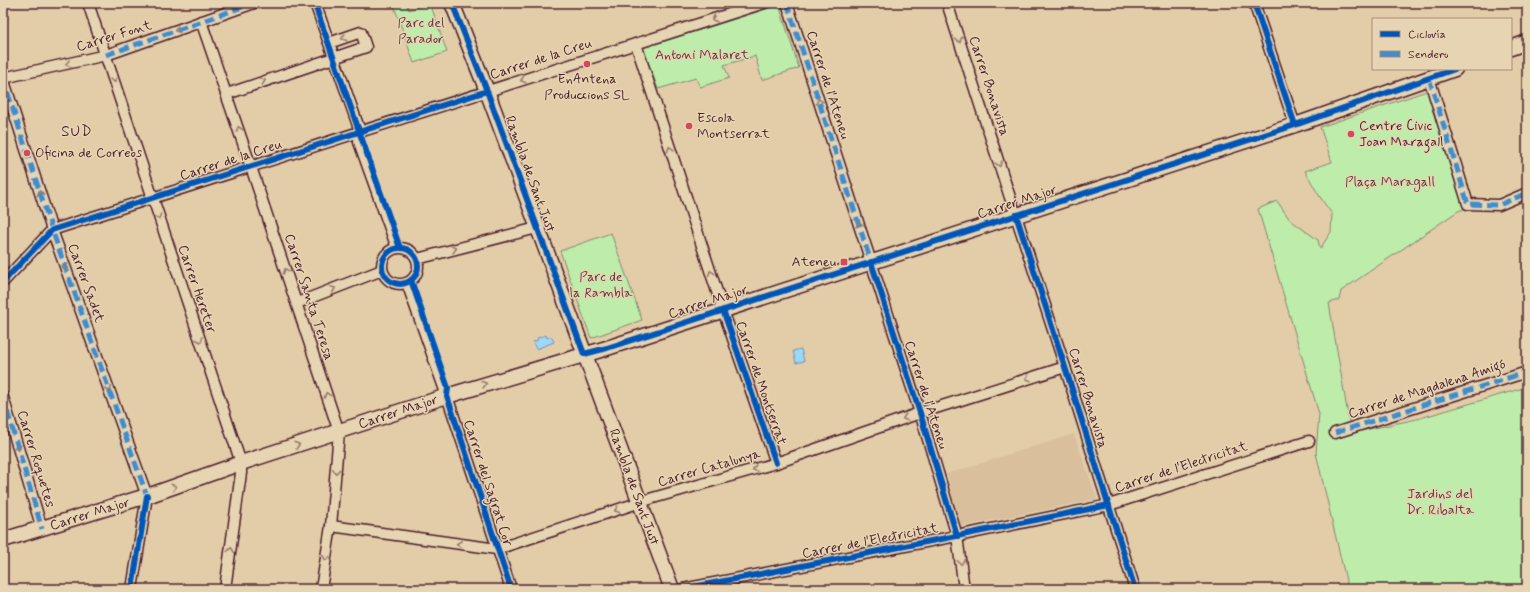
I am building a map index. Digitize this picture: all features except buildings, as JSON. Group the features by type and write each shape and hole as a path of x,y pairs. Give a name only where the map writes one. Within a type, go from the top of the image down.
{"street":[{"name":"Carrer Hereter","path":"88,3 241,463 241,473 225,589"},
{"name":"Carrer Font","path":"3,78 106,55 254,3"},
{"path":"315,3 360,131 359,142 397,248"},
{"name":"Rambla de Sant Just","path":"452,3 487,91 672,589"},
{"name":"Carrer de la Creu","path":"3,282 52,230 764,3"},
{"name":"Carrer de l'Ateneu","path":"787,3 920,413 957,536 964,589"},
{"name":"Carrer Bonavista","path":"947,3 1066,367 1135,589"},
{"path":"1254,3 1295,125"},
{"name":"Carrer Santa Teresa","path":"201,21 251,166 339,432 331,526 322,589"},
{"path":"226,94 366,47 361,32 329,43"},
{"path":"1512,48 1527,42"},
{"name":"Carrer de Montserrat","path":"636,44 723,310 776,464"},
{"name":"Carrer Major","path":"3,540 147,496 241,463 447,396 606,348 1295,125 1452,70"},
{"name":"Carrer Sadet","path":"3,78 52,230 147,496"},
{"path":"1429,78 1468,204 1499,205 1527,193"},
{"path":"417,259 538,228"},
{"path":"397,248 409,250 417,259 418,266 416,273 413,279 407,283 399,284 391,282 385,277 382,270 382,263 385,256 390,251 397,248"},
{"path":"297,304 382,270"},
{"name":"Carrer del Sagrat Cor","path":"407,283 447,396 511,589"},
{"name":"Carrer Catalunya","path":"331,526 497,549 640,503 776,464 920,413 1066,367"},
{"name":"Carrer de Magdalena Amigó","path":"1335,433 1527,372"},
{"name":"Carrer Roquetes","path":"3,397 42,529"},
{"name":"Carrer de l'Electricitat","path":"683,589 1109,505 1309,441"},
{"path":"132,589 147,496"}],"shaded area":[{"path":"1074,434 1097,499 960,527 947,474"}],"green space":[{"name":"Parc del Parador","path":"393,3 406,3 409,10 430,3 447,52 414,63"},
{"name":"Antoni Malaret","path":"779,5 799,68 762,80 755,56 724,65 729,78 700,87 696,78 658,89 643,48"},
{"name":"Jardins del Dr. Ribalta","path":"1427,91 1464,209 1458,211 1341,291 1339,300 1329,303 1351,433 1417,419 1527,387 1527,589 1348,589 1316,453 1319,414 1258,209 1277,201 1290,220 1318,240 1320,249 1331,232 1332,214 1305,171 1332,162 1320,127"},
{"name":"Parc de la Rambla","path":"611,233 642,320 591,338 560,251"}],"water":[{"path":"546,335 547,338 551,336 554,342 536,349 533,342 538,340 537,338"},
{"path":"801,349 804,361 796,363 793,351"}],"marked path":[{"path":"106,55 254,3"},
{"path":"787,3 871,262"},
{"path":"3,78 52,230 147,496"},
{"path":"1429,78 1468,204 1499,205 1527,193"},
{"path":"1335,433 1527,372"},
{"path":"3,397 42,529"}],"cycle path":[{"path":"452,3 487,91 584,354 607,348 1295,125 1452,70"},
{"path":"1254,3 1295,125"},
{"path":"315,5 400,248"},
{"path":"3,282 52,230 487,91"},
{"path":"1016,215 1135,589"},
{"path":"403,248 413,253 417,259 418,266 417,273 413,279 407,283 397,284 387,279 383,273 382,263 387,253 393,249 403,248"},
{"path":"871,262 920,413 957,536"},
{"path":"411,280 448,388 447,396 511,589"},
{"path":"723,310 776,463"},
{"path":"132,589 147,496"},
{"path":"683,589 1109,505"}],"place":[{"name":"EnAntena Produccions SL","path":"587,64"},
{"name":"Escola Montserrat","path":"689,126"},
{"name":"Centre Civic Joan Maragall","path":"1351,134"},
{"name":"Oficina de Correos","path":"27,153"},
{"name":"Ateneu","path":"844,262"}],"district":[{"name":"SUD","path":"77,132"}],"park label":[{"name":"Plaça Maragall","path":"1390,182"}]}
